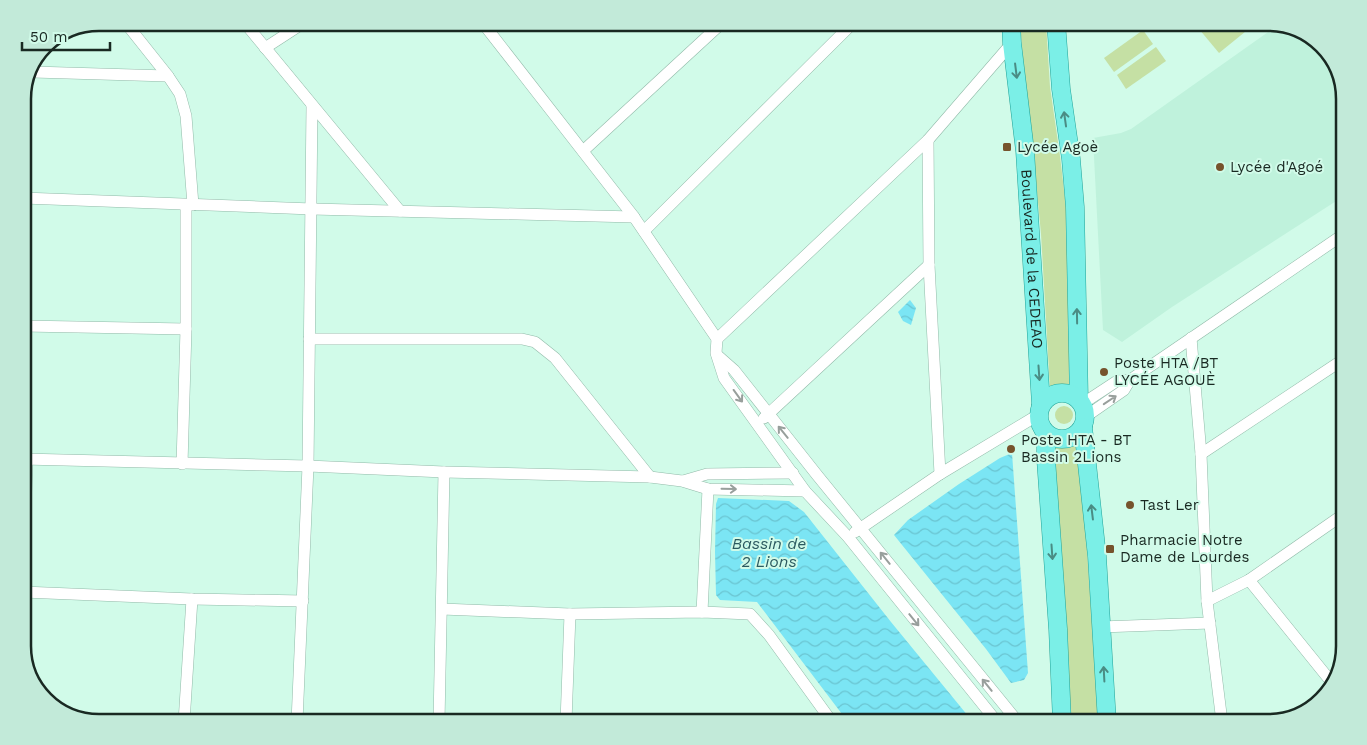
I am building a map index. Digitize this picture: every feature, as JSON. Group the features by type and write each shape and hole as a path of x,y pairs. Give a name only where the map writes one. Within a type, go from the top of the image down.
{"main road":[{"name":"Boulevard de la CEDEAO","path":"1011,31 1025,151 1040,409"},
{"path":"1057,31 1061,89 1071,159 1075,207 1082,412 1097,556 1106,714"},
{"path":"1059,392 1070,394 1082,412 1076,435 1066,439 1055,439 1046,434 1040,425 1040,409 1049,396 1059,392"},
{"path":"1046,434 1062,714"}],"street":[{"path":"132,31 180,94 186,116 190,205 182,464"},
{"path":"251,31 400,211"},
{"path":"265,48 291,31"},
{"path":"489,31 644,231 717,339 716,354 724,378 805,491 848,538 991,714"},
{"path":"583,151 712,31"},
{"path":"644,231 845,31"},
{"path":"717,339 928,140 1012,43"},
{"path":"37,72 168,76"},
{"path":"297,714 308,466 312,106"},
{"path":"928,140 929,266 940,474"},
{"path":"31,198 312,209 634,217"},
{"path":"1082,412 1124,390 1130,380 1336,239"},
{"path":"757,424 929,266"},
{"path":"31,326 186,329"},
{"path":"1191,338 1201,454 1207,601 1221,714"},
{"path":"309,339 522,339 535,342 555,358 650,477"},
{"path":"716,354 734,370 1012,714"},
{"path":"1201,454 1336,364"},
{"path":"848,538 860,527 1040,409"},
{"path":"31,459 650,477 682,481 708,489 805,491"},
{"path":"439,714 444,472"},
{"path":"682,481 707,474 793,474"},
{"path":"702,612 708,489"},
{"path":"1207,601 1249,580 1336,520"},
{"path":"1249,580 1328,678"},
{"path":"31,592 192,599 303,601"},
{"path":"185,714 192,599"},
{"path":"442,609 570,614 702,612 750,614 769,635 826,714"},
{"path":"566,714 570,614"},
{"path":"1101,627 1210,623"}],"shaded area":[{"path":"1021,31 1046,31 1050,87 1066,207 1074,388 1050,389 1041,234"},
{"path":"1142,31 1144,31 1153,44 1114,72 1104,58"},
{"path":"1201,31 1246,31 1219,53"},
{"name":"Lycée d'Agoé","path":"1269,31 1298,38 1319,54 1329,69 1334,86 1336,95 1336,201 1172,307 1122,342 1103,330 1093,138 1121,133 1131,129"},
{"path":"1156,47 1166,61 1126,89 1117,75"},
{"path":"1060,406 1068,406 1073,411 1071,422 1060,424 1055,419 1055,411"},
{"path":"1073,443 1078,445 1098,714 1069,714 1052,446"}],"water":[{"path":"910,300 916,308 911,325 903,321 898,312"},
{"path":"1012,453 1028,673 1024,680 1011,683 894,535 908,520 959,484 1000,458"},
{"name":"Bassin de 2 Lions","path":"718,498 789,501 804,512 966,714 842,714 757,602 720,600 716,595 716,504"}],"place":[{"name":"Lycée Agoè","path":"1007,147"},
{"name":"Lycée d'Agoé","path":"1220,167"},
{"name":"Poste HTA /BT LYCÉE AGOUÈ","path":"1104,372"},
{"name":"Poste HTA - BT Bassin 2Lions","path":"1011,449"},
{"name":"Tast Ler","path":"1130,505"},
{"name":"Pharmacie Notre Dame de Lourdes","path":"1110,549"}]}
